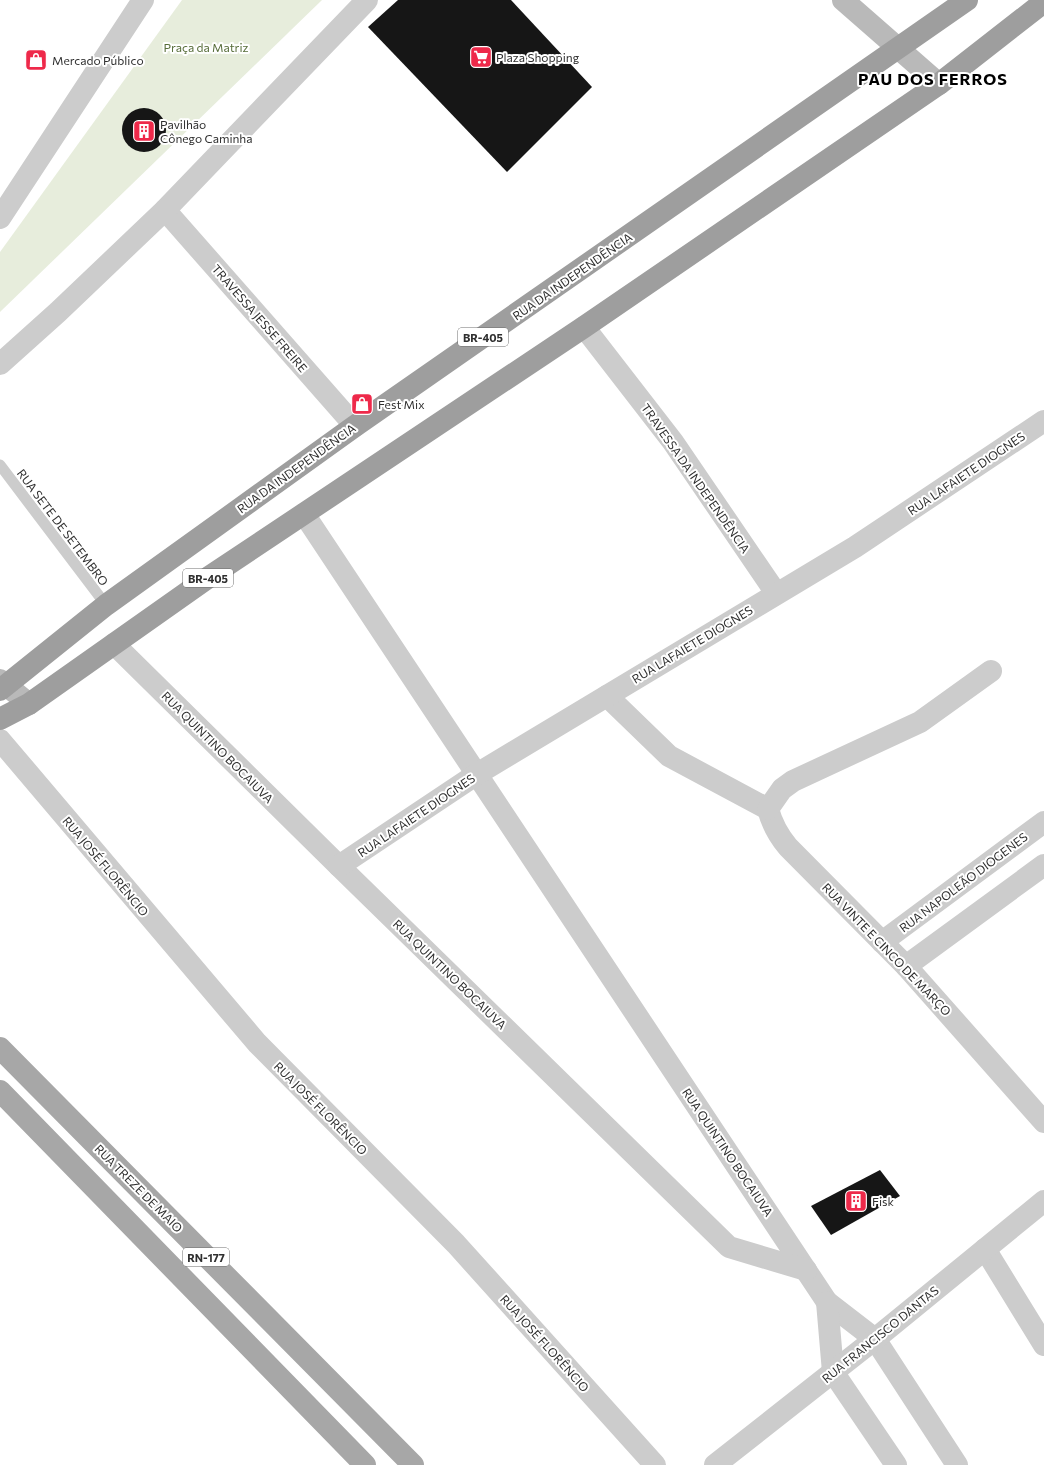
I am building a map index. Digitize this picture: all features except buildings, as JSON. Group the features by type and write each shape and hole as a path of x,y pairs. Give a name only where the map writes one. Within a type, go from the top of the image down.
{"highway":[{"name":"RUA DA INDEPENDÊNCIA","path":"2,685 106,605 355,426 899,49 967,0"},
{"name":"BR-405","path":"0,719 29,704 209,577 584,327 939,84 1044,2"}],"main road":[{"path":"843,0 939,84"},
{"path":"2,685 29,704"},
{"name":"RUA TREZE DE MAIO","path":"0,1048 413,1465"},
{"name":"RN-177","path":"0,1091 365,1465"}],"street":[{"path":"0,218 143,0"},
{"path":"0,364 58,312 165,210 367,0"},
{"name":"TRAVESSA JESSE FREIRE","path":"165,210 355,426"},
{"name":"TRAVESSA DA INDEPENDÊNCIA","path":"584,327 673,442 776,593"},
{"name":"RUA LAFAIETE DIOGNES","path":"339,866 477,774 776,593 855,547 1044,421"},
{"name":"RUA QUINTINO BOCAIUVA","path":"304,514 827,1302 875,1339 958,1465"},
{"name":"RUA QUINTINO BOCAIUVA","path":"114,644 729,1247 806,1270"},
{"path":"607,696 669,756 768,809 782,789 793,781 920,722 991,671"},
{"name":"RUA JOSÉ FLORÊNCIO","path":"0,740 257,1043 456,1244 655,1465"},
{"name":"RUA VINTE E CINCO DE MARÇO","path":"768,809 774,828 788,847 906,966 1044,1122"},
{"name":"RUA NAPOLEÃO DIOGENES","path":"882,942 1044,822"},
{"path":"998,856 1019,884"},
{"path":"906,966 1044,865"},
{"name":"RUA FRANCISCO DANTAS","path":"715,1465 875,1339 1044,1202"},
{"path":"985,1249 1044,1345"},
{"name":"RUA QUINTINO BOCAIUVA","path":"827,1302 833,1372 896,1465"}],"lane":[{"name":"RUA SETE DE SETEMBRO","path":"0,465 106,605"}],"green space":[{"name":"Praça da Matriz","path":"182,0 322,0 0,312 0,252"}],"place":[{"name":"Plaza Shopping","path":"481,57"},
{"name":"Mercado Público","path":"36,60"},
{"name":"Pavilhão Cônego Caminha","path":"144,131"},
{"name":"Fest Mix","path":"362,404"},
{"name":"Fisk","path":"856,1201"}],"district":[{"name":"PAU DOS FERROS","path":"933,78"}]}
